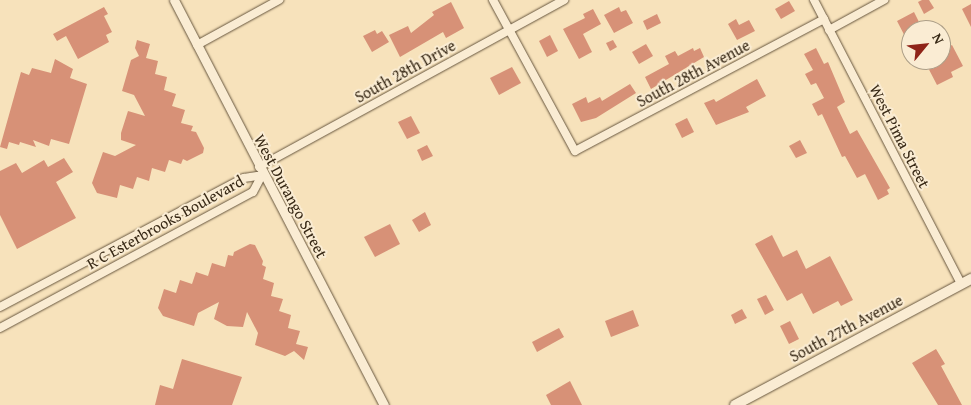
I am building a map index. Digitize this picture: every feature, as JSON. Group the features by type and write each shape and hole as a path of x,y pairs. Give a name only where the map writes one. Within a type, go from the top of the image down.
{"main road":[{"name":"South 27th Avenue","path":"735,405 971,279"}],"street":[{"name":"West Durango Street","path":"174,0 260,171 384,405"},
{"path":"197,45 279,0"},
{"path":"493,0 509,30"},
{"name":"South 28th Drive","path":"260,171 564,0"},
{"name":"West Pima Street","path":"814,0 961,284"},
{"path":"830,30 884,0"},
{"name":"South 28th Avenue","path":"509,30 575,151 824,19"},
{"name":"R C Esterbrooks Boulevard","path":"0,308 260,171"},
{"name":"R C Esterbrooks Boulevard","path":"0,328 250,194 260,171"}],"building":[{"path":"929,0 934,8 924,14 918,2"},
{"path":"789,1 795,11 781,19 775,9"},
{"path":"451,2 464,28 446,38 443,32 400,57 389,35 408,26 411,33 434,15 432,12"},
{"path":"971,4 971,27 962,9"},
{"path":"104,7 108,14 104,16 112,32 106,35 109,42 78,59 66,36 57,41 53,34"},
{"path":"619,7 621,12 626,10 633,23 614,33 604,15"},
{"path":"593,9 601,24 583,34 592,52 579,59 563,29 585,18 583,14"},
{"path":"914,12 918,20 901,20 901,29 897,21"},
{"path":"657,14 661,23 647,30 643,21"},
{"path":"736,19 739,25 749,20 755,31 737,40 728,24"},
{"path":"375,30 377,34 382,31 389,42 372,52 363,36"},
{"path":"550,35 558,51 547,57 539,41"},
{"path":"137,40 150,44 146,58 158,61 155,74 167,77 164,90 176,94 172,106 185,110 181,123 193,126 191,131 196,132 204,148 203,153 187,161 183,159 181,164 169,160 165,172 152,168 149,181 137,177 133,189 120,185 117,198 97,193 92,183 103,152 115,156 136,145 121,140 121,133 128,111 145,116 134,95 122,91 131,60 139,56 135,48"},
{"path":"613,40 617,47 610,51 606,43"},
{"path":"646,44 653,56 639,64 632,52"},
{"path":"951,46 963,66 951,72 953,77 937,85 929,70 951,70"},
{"path":"693,48 694,51 700,48 704,57 651,89 645,77 669,64 665,56 675,51 678,56"},
{"path":"816,48 824,64 828,62 845,102 837,107 850,134 857,130 890,188 887,190 889,194 878,200 865,174 857,178 845,156 842,157 822,114 818,116 812,104 824,98 816,83 811,85 805,74 813,70 804,54"},
{"path":"55,59 73,69 70,78 87,84 69,144 51,139 49,146 33,140 36,147 20,142 19,145 9,142 7,149 0,147 21,72 29,75 32,68 51,73"},
{"path":"512,67 521,83 499,95 490,78"},
{"path":"757,79 766,96 746,107 749,112 716,125 704,103 714,99 716,102"},
{"path":"630,84 636,93 596,118 581,122 572,104 586,97 588,103 600,97 602,101"},
{"path":"411,116 420,133 407,139 398,122"},
{"path":"687,118 694,132 682,138 675,124"},
{"path":"800,140 807,153 796,158 789,146"},
{"path":"427,145 433,156 422,161 417,150"},
{"path":"64,158 73,172 56,182 76,218 17,249 0,215 0,171 16,163 22,173 44,160 48,167"},
{"path":"425,212 431,225 419,232 412,220"},
{"path":"390,224 400,244 375,257 364,237"},
{"path":"772,235 783,257 797,250 806,269 830,256 853,300 841,306 838,301 813,314 802,293 787,301 755,244"},
{"path":"250,244 255,245 263,261 262,265 266,267 263,279 274,283 271,296 283,299 279,311 291,315 288,328 300,331 296,344 308,347 304,360 294,351 285,356 255,345 258,333 247,312 243,327 227,326 214,319 219,302 198,313 194,326 163,316 158,308 164,289 176,293 180,280 192,284 196,272 208,276 212,263 225,267 228,255 233,256 234,252"},
{"path":"766,295 774,310 765,315 757,299"},
{"path":"742,309 747,318 735,324 731,315"},
{"path":"633,310 639,326 611,337 605,321"},
{"path":"790,321 799,339 789,344 780,326"},
{"path":"559,328 564,337 537,352 532,342"},
{"path":"936,349 945,364 941,366 962,405 938,405 912,363"},
{"path":"182,359 242,377 232,405 155,405 160,385 173,389"},
{"path":"570,381 582,405 551,405 546,395"}]}
